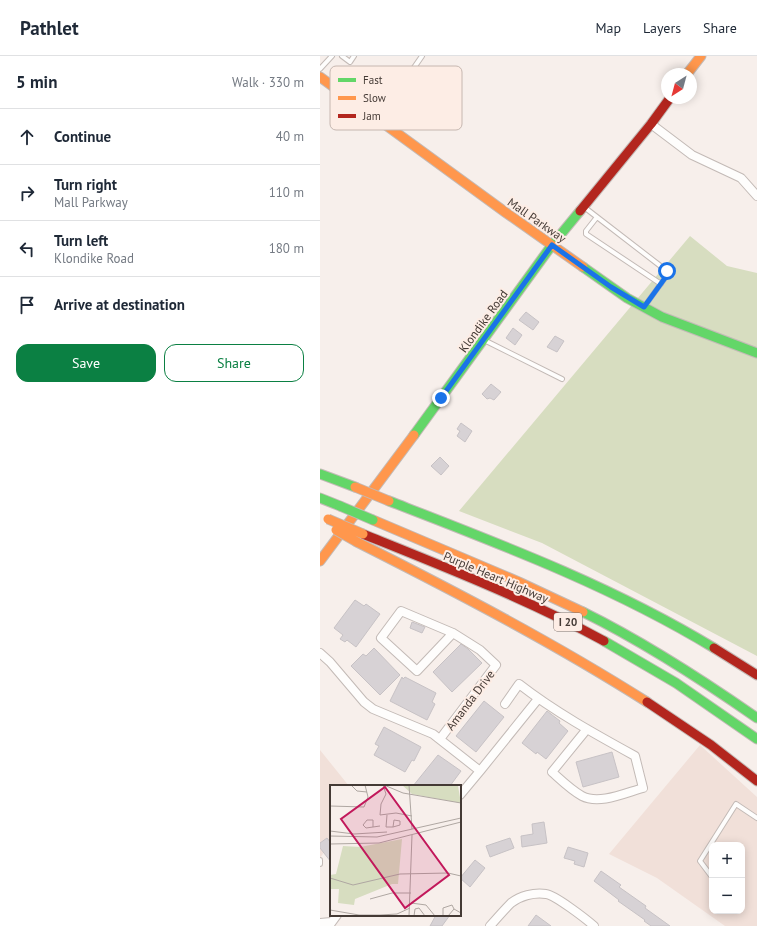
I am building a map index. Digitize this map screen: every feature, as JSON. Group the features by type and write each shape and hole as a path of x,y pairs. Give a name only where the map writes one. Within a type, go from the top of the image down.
{"main road":[{"path":"691,68 697,57"},
{"name":"Mall Parkway","path":"320,78 330,85"},
{"name":"Klondike Road","path":"320,561 484,340 552,245 666,104"},
{"name":"Mall Parkway","path":"391,130 599,279 644,307 662,317 757,353"},
{"path":"320,474 546,563 623,598 704,642 757,675"},
{"name":"Purple Heart Highway","path":"320,498 514,579 606,624 675,663 757,718"},
{"path":"324,520 357,542 494,612 574,657 699,737 757,781"},
{"name":"Purple Heart Highway","path":"324,520 363,534 496,589 572,624 683,687 757,739"}],"street":[{"path":"651,124 692,155 741,178 757,196"},
{"name":"Amanda Drive","path":"440,739 496,665 480,650 453,633 401,611 381,638 417,671 453,633"},
{"name":"Amanda Drive","path":"320,653 324,655 364,702 373,709 433,734 480,771"},
{"name":"Amanda Drive","path":"320,658 330,662"},
{"path":"505,704 519,684 538,699 635,756 643,788 594,800 581,796 552,772 587,729"},
{"path":"461,794 538,699"},
{"path":"490,926 511,904 524,895 547,894 576,911 594,926"},
{"path":"320,923 330,924 336,916"}],"lane":[{"path":"320,69 332,56"},
{"path":"342,56 350,62 354,56"},
{"path":"415,66 422,56"},
{"path":"584,206 667,271 665,278 644,307"},
{"path":"597,217 586,231 586,234 661,284"},
{"path":"484,340 562,379"},
{"path":"712,842 736,804 757,818"},
{"path":"709,847 700,861 709,873"}],"shaded area":[{"path":"700,745 757,797 757,926 725,926 657,878 609,854"},
{"path":"320,750 348,785 330,785 330,843 320,858"}],"green space":[{"path":"690,236 727,266 757,273 757,656 542,543 459,511"}],"building":[{"path":"526,312 539,322 533,330 519,320"},
{"path":"513,328 522,335 515,345 506,338"},
{"path":"555,336 564,341 557,352 547,347"},
{"path":"491,384 501,392 494,400 490,398 487,399 482,394"},
{"path":"461,423 472,431 465,442 457,436 460,431 457,429"},
{"path":"440,457 449,466 441,475 431,466"},
{"path":"355,600 364,606 366,604 380,614 356,647 347,640 345,642 340,639 343,635 334,628"},
{"path":"412,622 425,627 422,633 410,628"},
{"path":"461,644 482,663 452,692 433,672"},
{"path":"374,648 400,675 380,695 351,666 363,654 366,656"},
{"path":"402,677 403,679 405,677 436,693 432,702 435,704 427,720 390,701"},
{"path":"484,701 504,717 476,752 456,736"},
{"path":"547,711 560,721 559,723 568,731 546,759 537,752 536,754 522,743"},
{"path":"384,727 421,747 414,761 412,760 405,772 374,755 379,746 375,744"},
{"path":"612,752 619,777 583,787 576,762"},
{"path":"438,755 461,771 451,785 414,785"},
{"path":"544,822 547,843 522,847 521,836 533,834 532,824"},
{"path":"327,838 330,842 330,861 320,848 320,843"},
{"path":"510,838 514,848 490,857 486,846"},
{"path":"568,847 588,853 584,867 574,864 575,861 564,858"},
{"path":"475,860 485,868 470,887 461,879 461,877"},
{"path":"601,871 621,885 619,887 646,906 645,908 670,926 651,926 618,901 619,900 594,881"},
{"path":"536,915 551,926 528,926"},
{"path":"435,916 449,916 442,926 430,926"}],"traffic: fast":[{"path":"414,435 552,245 580,211"},
{"path":"583,267 627,298 662,317 757,353"},
{"path":"320,474 355,487"},
{"path":"320,498 340,506"},
{"path":"389,501 555,567 636,605 714,648"},
{"path":"340,506 373,520"},
{"path":"583,612 672,662 757,718"},
{"path":"604,641 676,683 757,739"}],"traffic: slow":[{"path":"692,68 701,56"},
{"path":"320,77 330,84"},
{"path":"393,130 583,267"},
{"path":"320,561 414,435"},
{"path":"355,487 389,501"},
{"path":"328,519 363,534"},
{"path":"373,520 519,582 583,612"},
{"path":"336,530 357,542"},
{"path":"357,542 504,619 576,659 647,702"}],"traffic: jam":[{"path":"580,211 666,104"},
{"path":"363,534 516,597 604,641"},
{"path":"714,648 757,675"},
{"path":"647,702 711,745 757,781"}],"route":[{"path":"441,398 552,245 627,298 644,307 665,278 667,271"}]}
